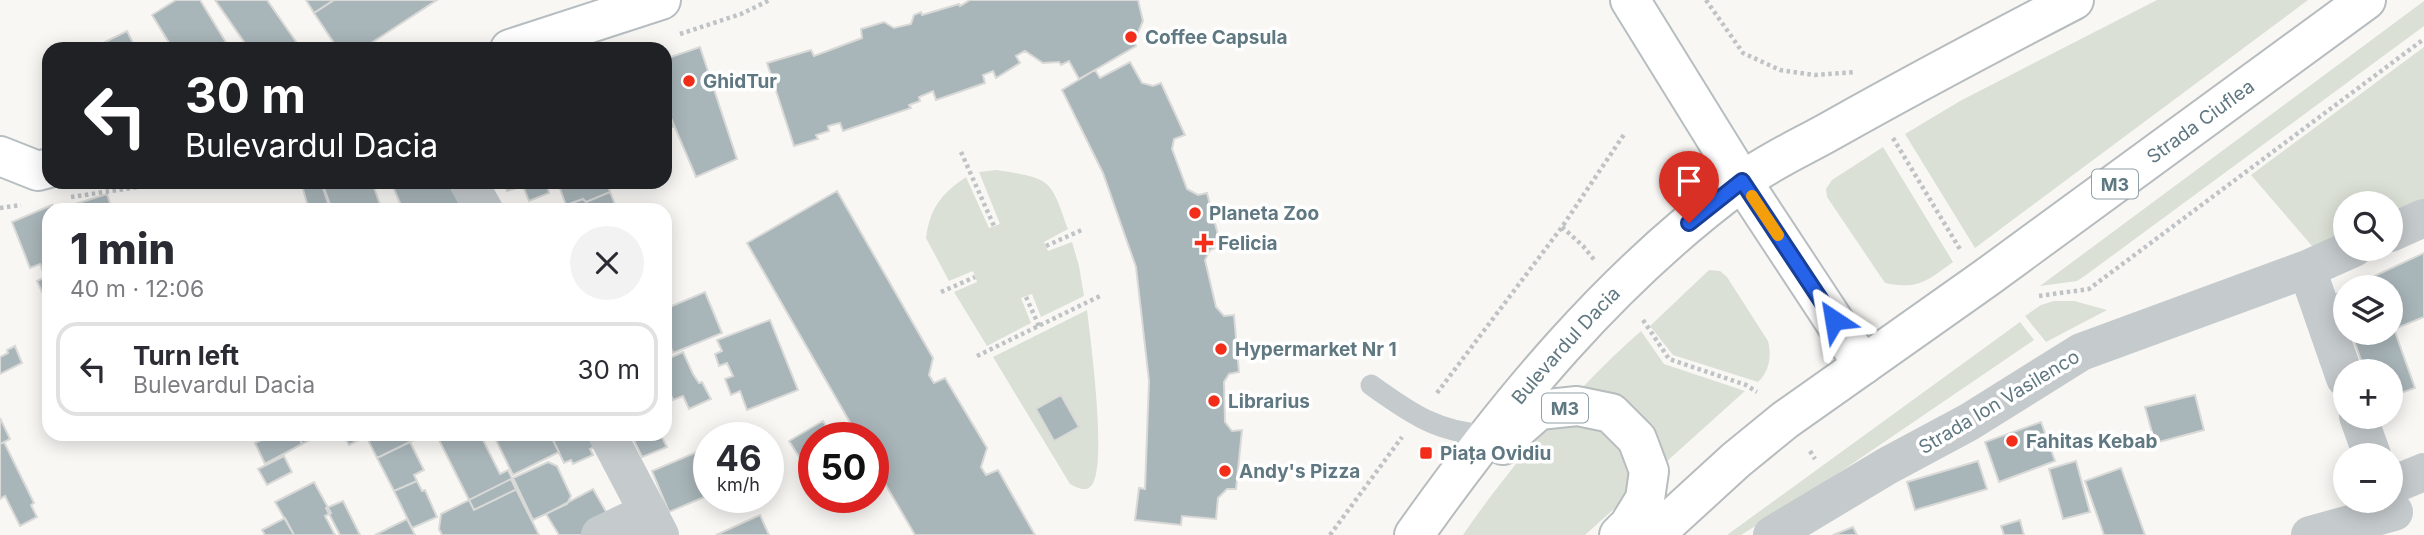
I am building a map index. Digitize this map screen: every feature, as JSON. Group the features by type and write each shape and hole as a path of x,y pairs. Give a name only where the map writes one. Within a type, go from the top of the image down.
{"main road":[{"path":"532,42 661,0"},
{"path":"1630,0 1742,181 1863,365"},
{"name":"M3","path":"1742,181 1897,93 2074,0"},
{"name":"Strada Ciuflea","path":"1863,365 2366,0"},
{"path":"0,156 42,183"},
{"name":"Bulevardul Dacia","path":"1414,535 1488,435 1549,361 1671,237 1742,181"},
{"name":"M3","path":"1671,529 1746,452 1863,365"},
{"name":"M3","path":"1434,535 1515,431 1539,410 1577,407 1611,413 1637,439 1650,471 1645,499 1629,525 1619,535"}],"street":[{"path":"2403,227 2424,218"},
{"name":"Strada Ion Vasilenco","path":"1772,535 1887,466 1969,422 2081,352 2333,257"},
{"path":"2307,269 2338,359"},
{"path":"600,535 654,523 611,441"},
{"path":"2403,497 2424,472"},
{"path":"2309,535 2378,513"}],"lane":[{"path":"1371,385 1424,421 1456,432 1488,435"}],"path":[{"path":"676,35 770,0"},
{"path":"1706,0 1743,53 1780,70 1815,75 1855,72"},
{"path":"2039,296 2089,289 2424,38"},
{"path":"1436,394 1562,228 1625,133"},
{"path":"1893,138 1962,251"},
{"path":"961,152 994,226"},
{"path":"0,208 42,187"},
{"path":"1562,228 1598,263"},
{"path":"1046,246 1084,229"},
{"path":"941,292 975,277"},
{"path":"977,356 1102,295"},
{"path":"1026,297 1039,326"},
{"path":"1643,320 1669,359 1746,385 1757,392"},
{"path":"1330,535 1406,432"},
{"path":"1810,451 1815,459"}],"shaded area":[{"path":"2157,0 2308,0 1975,248 1905,134 1960,101"},
{"path":"2424,1 2424,26 2086,275 2077,281 2040,286"},
{"path":"2424,47 2424,208 2403,219 2403,191 2333,191 2333,255 2324,260 2251,175"},
{"path":"1883,147 1953,262 1922,282 1906,285 1885,283 1827,197 1826,189 1832,180"},
{"path":"997,170 1039,179 1052,190 1068,229 1044,242 1048,251 1072,242 1084,296 1041,317 1032,294 1021,298 1031,323 987,346 954,292 977,282 973,271 949,281 926,238 930,218 938,203 966,177 989,228 1000,224 979,172"},
{"path":"1709,270 1720,271 1727,277 1768,341 1769,363 1758,382 1673,355 1650,326"},
{"path":"2054,301 2074,301 2107,310 2046,342 2025,316 2041,305"},
{"path":"1087,310 1097,403 1098,457 1095,477 1090,487 1083,489 1070,484 993,357"},
{"path":"2020,322 2034,340 1818,487 1741,535 1727,535"},
{"path":"1641,331 1664,364 1745,391 1585,535 1463,535 1546,428 1593,376"}],"building":[{"path":"176,0 200,0 226,42 169,42 152,15"},
{"path":"215,0 267,0 296,42 244,42"},
{"path":"306,0 334,0 314,13"},
{"path":"334,0 437,0 373,42 333,42 314,13"},
{"path":"970,0 1138,0 1143,21 1134,42 1136,46 1079,79 1069,61 1061,65 1059,62 1043,63 1025,51 1016,56 1020,63 996,78 993,71 983,75 985,83 936,100 933,91 919,97 920,101 909,105 911,108 843,131 840,123 828,126 829,131 816,135 818,139 794,146 767,63 811,50 814,56 862,38 861,29 884,22 894,28 911,24 914,15 921,12 922,15 959,4 960,6"},
{"path":"127,31 132,42 105,42"},
{"path":"700,47 737,159 696,177 672,120 672,57"},
{"path":"1130,62 1142,83 1153,86 1161,83 1185,135 1174,139 1172,149 1187,189 1198,195 1207,193 1221,246 1210,250 1205,260 1216,307 1224,316 1234,315 1239,372 1229,374 1224,382 1225,422 1232,431 1242,430 1236,489 1227,489 1218,498 1216,519 1182,516 1181,525 1135,520 1139,488 1145,489 1149,381 1136,267 1103,173 1062,90 1095,70 1100,78"},
{"path":"303,189 323,189 328,203 307,203"},
{"path":"324,189 374,189 380,203 330,203"},
{"path":"394,189 455,189 460,203 400,203"},
{"path":"524,189 548,189 549,193 529,201"},
{"path":"560,189 609,189 610,192 586,202 583,199 565,203"},
{"path":"837,191 933,358 929,375 934,383 945,378 987,448 981,467 986,475 998,470 1035,535 915,535 889,490 889,422 850,422 747,243"},
{"path":"610,192 614,203 572,203 583,199 586,202"},
{"path":"107,194 110,203 78,203"},
{"path":"42,209 42,269 40,264 30,268 12,222"},
{"path":"2424,253 2424,317 2403,325 2403,275 2377,275"},
{"path":"42,278 42,292 37,281"},
{"path":"705,292 722,333 673,353 672,306"},
{"path":"770,320 798,390 747,410 740,391 731,395 725,379 733,376 727,363 719,366 715,354 722,351 717,340"},
{"path":"2356,345 2400,345 2415,388 2403,392 2403,359 2361,359"},
{"path":"15,346 22,363 0,374 0,357"},
{"path":"683,352 693,374 699,383 702,382 711,399 689,409 683,396 673,400 672,357"},
{"path":"1061,395 1079,427 1054,441 1036,409"},
{"path":"2195,395 2204,430 2155,443 2145,407"},
{"path":"0,418 10,439 0,444"},
{"path":"2041,422 2055,461 1999,482 1985,442"},
{"path":"798,436 798,455 789,441"},
{"path":"300,441 302,444 265,464 255,443"},
{"path":"368,441 412,441 377,458"},
{"path":"440,441 484,441 500,474 508,470 517,489 474,510"},
{"path":"496,441 554,441 559,452 513,475"},
{"path":"553,441 594,441 596,446 590,449 593,455 573,464 571,460 564,463"},
{"path":"634,441 664,441 667,447 642,457"},
{"path":"4,442 34,503 31,505 37,517 20,526 5,496 0,499 0,444"},
{"path":"410,442 424,470 414,475 417,481 394,491 377,458"},
{"path":"693,454 693,502 669,512 652,471"},
{"path":"284,456 292,472 267,485 258,469"},
{"path":"1978,461 1987,489 1915,510 1907,482"},
{"path":"2076,461 2090,512 2063,519 2049,469"},
{"path":"548,462 557,466 571,496 567,504 533,520 513,478"},
{"path":"2121,468 2145,535 2104,535 2085,481"},
{"path":"511,479 539,535 442,535 439,529 441,514"},
{"path":"417,481 422,491 425,490 437,517 412,528 394,491"},
{"path":"314,482 331,513 325,516 335,535 294,535 275,502"},
{"path":"593,489 612,522 588,535 559,535 546,514"},
{"path":"343,501 360,535 340,535 326,508"},
{"path":"760,515 769,535 716,535"},
{"path":"285,518 294,535 265,535 262,530"},
{"path":"407,519 415,535 375,535"},
{"path":"2020,520 2024,535 2004,535 2001,526"},
{"path":"1853,527 1857,535 1833,535"}],"slow traffic":[{"path":"1752,196 1778,235"}],"place":[{"name":"Coffee Capsula","path":"1131,37"},
{"name":"GhidTur","path":"689,81"},
{"name":"Planeta Zoo","path":"1195,213"},
{"name":"Felicia","path":"1204,243"},
{"name":"Hypermarket Nr 1","path":"1221,349"},
{"name":"Librarius","path":"1214,401"},
{"name":"Fahitas Kebab","path":"2012,441"},
{"name":"Piața Ovidiu","path":"1426,453"},
{"name":"Andy's Pizza","path":"1225,471"}],"route":[{"path":"1689,223 1742,181 1834,320"}]}
